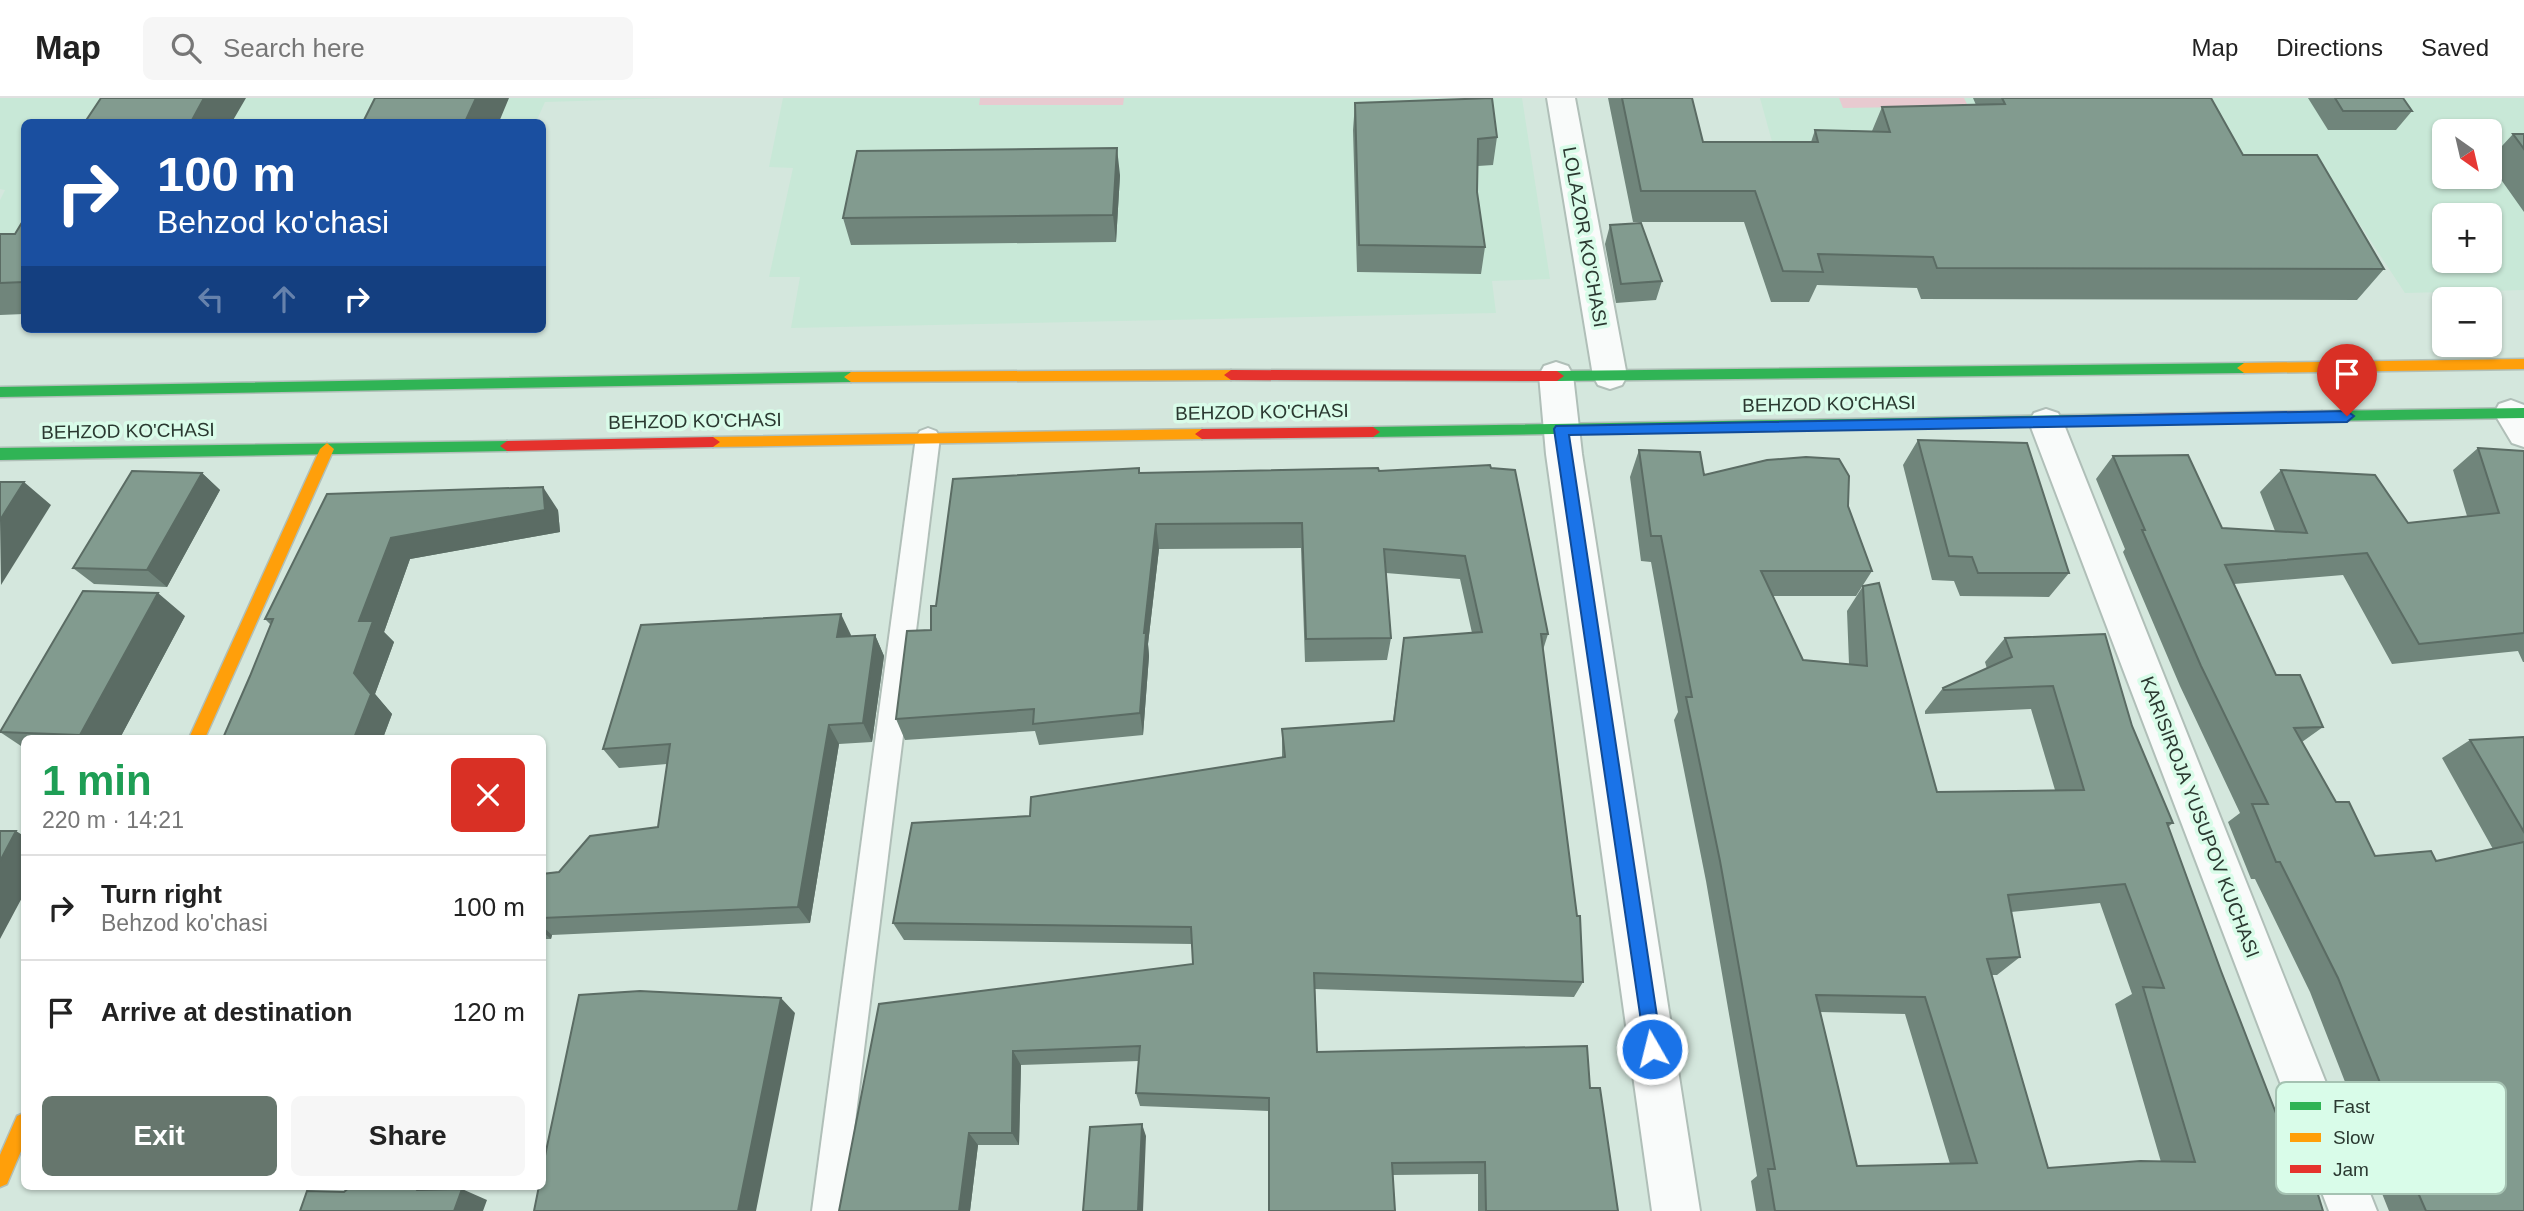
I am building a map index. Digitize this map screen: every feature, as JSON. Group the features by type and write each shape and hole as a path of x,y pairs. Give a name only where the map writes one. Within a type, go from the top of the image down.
{"street":[{"name":"LOLAZOR KO'CHASI","path":"1561,98 1610,376"},
{"name":"BEHZOD KO'CHASI","path":"0,392 945,375 1610,376 2524,364"},
{"path":"1556,375 1561,429 1676,1211"},
{"name":"BEHZOD KO'CHASI","path":"0,454 2046,422 2520,420"},
{"name":"KARISIROJA YUSUPOV KUCHASI","path":"2046,422 2303,1082"},
{"path":"198,735 327,449"},
{"path":"0,1177 21,1130"},
{"name":"KARISIROJA YUSUPOV KUCHASI","path":"2346,1194 2353,1211"}],"lane":[{"path":"828,1211 928,438"}],"shaded area":[{"path":"0,98 674,98 545,102 537,119 21,119 21,256 0,257 0,200 5,190 0,189"},
{"path":"783,98 1522,98 1550,279 1492,281 1496,313 791,328 800,277 769,277 793,168 769,167"},
{"path":"980,98 1124,98 1123,105 979,105"},
{"path":"1760,98 2524,98 2524,290 2502,291 2502,287 2432,287 2432,292 2405,293 2320,164 1779,167"},
{"path":"1839,98 1964,98 1968,106 1843,108"}],"building":[{"path":"101,98 204,98 193,119 87,119"},
{"path":"375,98 476,98 466,119 364,119"},
{"path":"1492,98 1497,137 1478,139 1477,192 1485,247 1359,245 1355,103"},
{"path":"1622,98 1692,98 1703,142 1818,142 1815,130 1890,132 1882,107 2005,104 2002,98 2211,98 2243,155 2317,155 2384,269 1937,268 1933,257 1818,254 1823,272 1783,271 1755,191 1641,191"},
{"path":"2335,98 2403,98 2412,111 2343,111"},
{"path":"2513,134 2524,134 2524,149"},
{"path":"1117,148 1113,215 843,218 857,151"},
{"path":"1641,223 1662,281 1621,284 1610,225"},
{"path":"21,224 21,282 0,283 0,234 15,234"},
{"path":"1918,440 2027,443 2069,573 1978,573 1972,557 1949,556"},
{"path":"2478,448 2524,451 2524,633 2419,644 2367,553 2225,565 2276,675 2300,675 2323,727 2294,728 2336,802 2349,802 2375,856 2431,851 2436,861 2524,842 2524,1211 2426,1211 2419,1194 2506,1194 2506,1082 2380,1082 2338,978 2280,862 2276,862 2252,804 2268,804 2201,666 2113,456 2188,455 2222,528 2307,533 2281,470 2375,475 2408,523 2499,513"},
{"path":"1639,450 1700,452 1704,475 1767,460 1806,457 1839,459 1849,476 1848,506 1872,571 1761,571 1803,660 1867,666 1863,586 1879,583 1937,792 2084,790 2053,686 1943,688 2012,657 2005,638 2105,634 2132,726 2173,823 2167,823 2276,1113 2276,1194 2318,1194 2323,1211 1775,1211 1768,1169 1775,1169 1720,861 1686,697 1692,697 1661,536 1651,536","holes":["2125,884 2164,988 2143,987 2195,1162 2140,1161 2048,1168 1987,959 2020,957 2008,895","1816,995 1925,997 1977,1163 1857,1166"]},
{"path":"1490,465 1491,468 1515,470 1548,634 1541,634 1577,916 1580,916 1583,982 1314,973 1317,1052 1587,1046 1590,1088 1600,1088 1618,1211 1486,1211 1485,1162 1392,1163 1395,1211 1269,1211 1269,1098 1136,1093 1140,1046 1013,1051 1012,1133 969,1133 959,1211 839,1211 879,1004 1193,964 1191,927 893,923 912,823 1030,816 1031,797 1285,757 1282,729 1394,721 1404,638 1482,632 1465,556 1384,549 1391,638 1306,639 1302,523 1156,524 1144,633 1140,713 1033,724 1034,709 896,719 907,631 931,630 931,606 936,606 953,479 1139,468 1139,473 1378,468 1379,471"},
{"path":"132,471 202,473 147,570 73,568"},
{"path":"0,482 24,482 0,520"},
{"path":"543,487 545,510 391,538 359,621 373,621 354,673 371,694 355,735 224,735 273,619 265,619 327,494"},
{"path":"83,591 158,593 80,735 0,732"},
{"path":"841,614 837,637 875,635 863,723 829,725 798,907 546,918 546,874 559,872 590,836 658,827 670,744 603,749 641,625"},
{"path":"2524,737 2524,832 2470,740"},
{"path":"0,831 16,831 0,861"},
{"path":"640,991 781,998 738,1211 534,1211 538,1190 546,1190 546,1151 579,995"},
{"path":"1142,1124 1138,1211 1083,1211 1090,1127"},
{"path":"462,1190 454,1211 300,1211 307,1191"}],"traffic: fast":[{"path":"1557,376 2244,368"},
{"path":"0,392 851,377"},
{"path":"2322,416 2524,413"},
{"path":"1373,432 2141,419"},
{"path":"0,454 507,446"}],"traffic: slow":[{"path":"2244,368 2524,364"},
{"path":"851,377 1231,375"},
{"path":"713,442 1202,434"},
{"path":"198,735 327,449"},
{"path":"0,1177 21,1130"}],"traffic: jam":[{"path":"1231,375 1557,376"},
{"path":"2141,419 2322,416"},
{"path":"1202,434 1373,432"},
{"path":"507,446 713,442"}],"route":[{"path":"1652,1049 1561,429 2347,416"}]}
